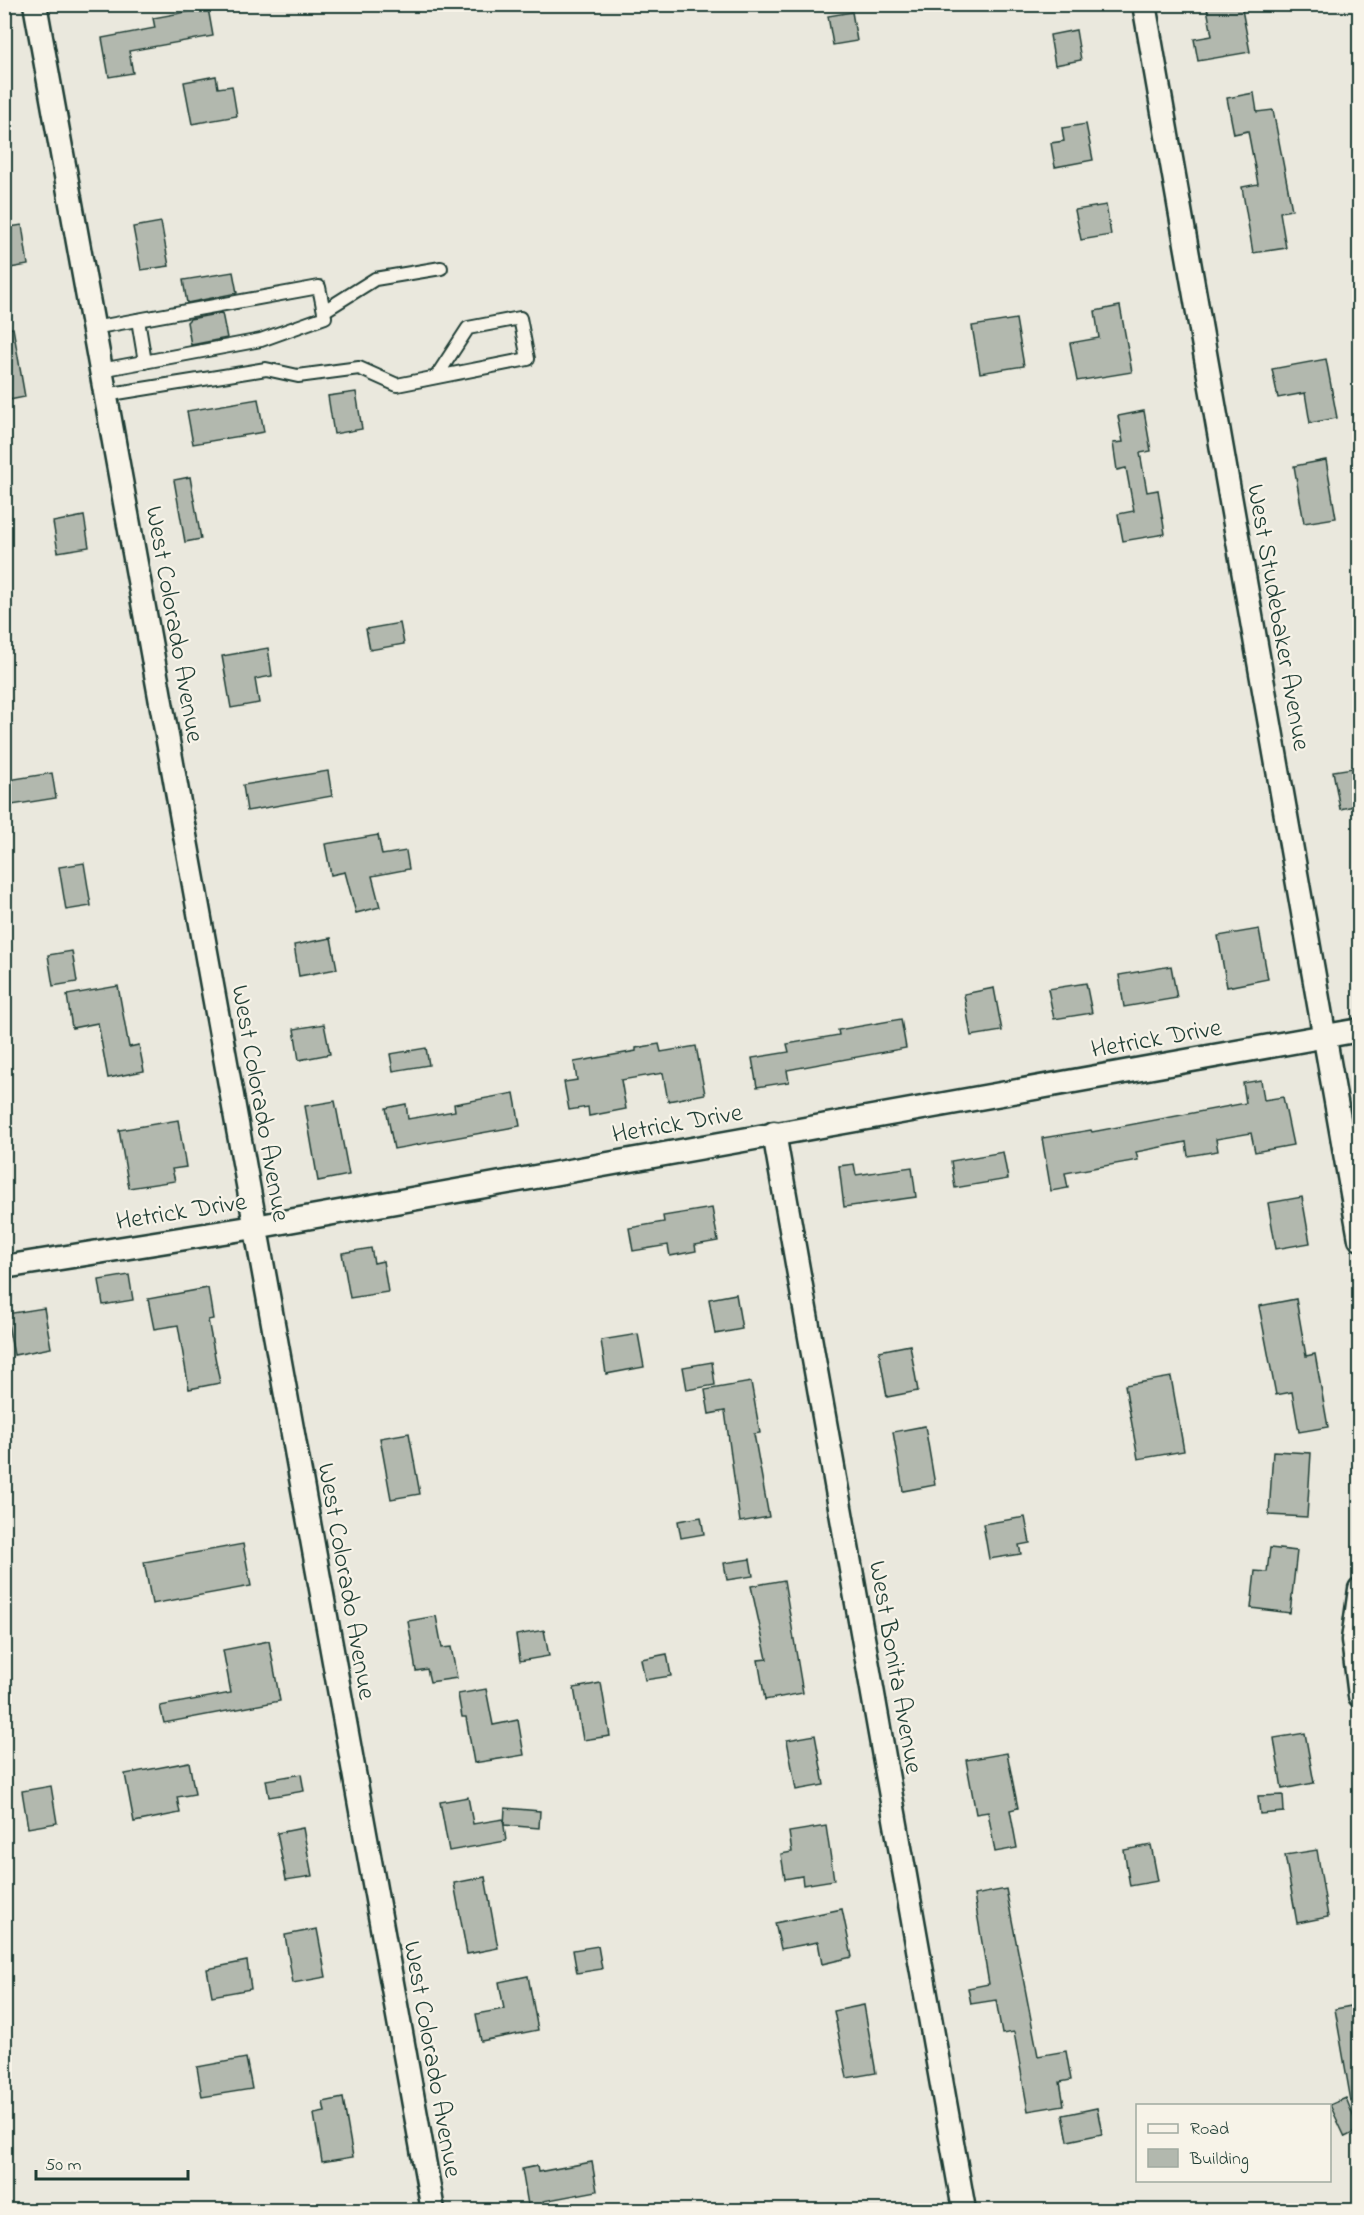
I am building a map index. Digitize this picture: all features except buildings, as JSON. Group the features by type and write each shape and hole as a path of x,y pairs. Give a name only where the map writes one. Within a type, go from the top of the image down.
{"street":[{"name":"West Colorado Avenue","path":"35,4 433,2211"},
{"name":"West Studebaker Avenue","path":"1144,4 1359,1239"},
{"name":"Hetrick Drive","path":"4,1267 255,1227 1359,1030"},
{"name":"West Bonita Avenue","path":"774,1133 963,2211"},
{"path":"1359,1589 1353,1640 1359,1696"}],"lane":[{"path":"324,311 375,279 441,268"},
{"path":"93,328 319,287 324,311 325,317 261,340 101,370"},
{"path":"105,395 266,369 298,376 359,369 397,385 528,359 520,318 468,328 436,377"},
{"path":"138,320 145,362"}]}
